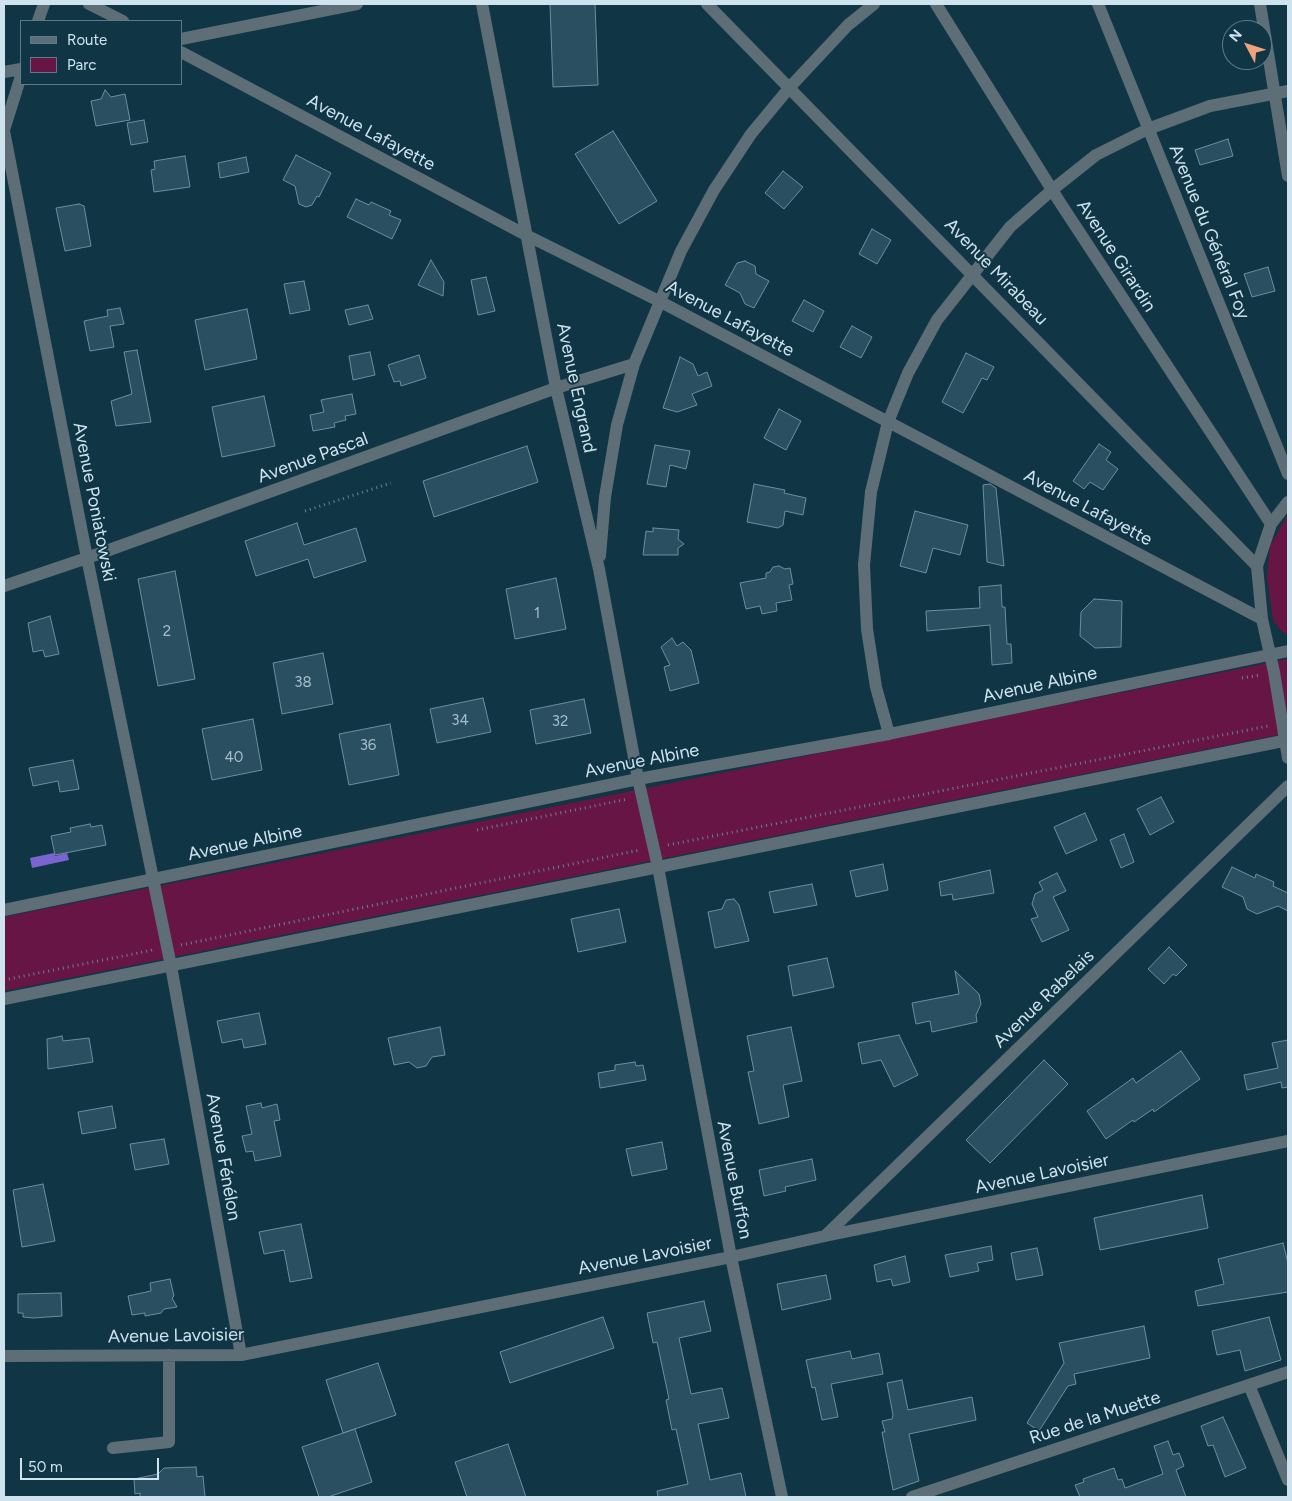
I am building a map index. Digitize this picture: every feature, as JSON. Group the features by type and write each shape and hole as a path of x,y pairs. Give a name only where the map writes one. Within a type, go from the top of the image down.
{"street":[{"path":"38,20 44,4"},
{"path":"89,4 121,20"},
{"path":"182,39 357,4"},
{"name":"Avenue Engrand","path":"482,4 556,388 599,569 638,778"},
{"name":"Avenue Mirabeau","path":"707,4 1257,566"},
{"path":"599,569 606,488 617,426 634,364 681,251 714,190 751,134 790,87 848,26 874,4"},
{"name":"Avenue Girardin","path":"936,4 1052,190 1272,524"},
{"name":"Avenue du Général Foy","path":"1098,4 1288,474"},
{"path":"1260,4 1288,176"},
{"name":"Avenue Lafayette","path":"182,53 526,236 659,301 1262,619"},
{"path":"4,72 20,69"},
{"path":"4,130 20,79"},
{"path":"889,734 876,687 867,629 864,565 871,492 888,422 908,373 937,320 972,273 1010,228 1052,190 1096,155 1148,129 1210,106 1288,91"},
{"name":"Avenue Poniatowski","path":"4,130 87,558 171,966"},
{"name":"Avenue Pascal","path":"4,586 87,558 556,388 634,364"},
{"path":"1288,502 1272,524 1257,566 1262,619 1287,740 1288,758"},
{"name":"Avenue Albine","path":"4,910 638,778 889,734 1288,651"},
{"path":"4,999 1287,740"},
{"name":"Avenue Buffon","path":"638,778 658,867 731,1258 782,1497"},
{"name":"Avenue Rabelais","path":"825,1236 1288,786"},
{"name":"Avenue Fénélon","path":"171,966 241,1355"},
{"name":"Avenue Lavoisier","path":"4,1356 241,1355 731,1258 825,1236 1288,1141"},
{"path":"113,1448 169,1442 169,1355"},
{"name":"Rue de la Muette","path":"912,1497 1288,1372"},
{"path":"1249,1385 1288,1480"}],"path":[{"path":"305,511 392,483"}],"green space":[{"path":"1288,514 1288,636 1280,630 1273,620 1267,577 1270,546"},
{"path":"1288,659 1288,733 4,991 4,917"}],"shaded area":[{"path":"54,853 55,856 67,853 69,860 32,868 30,858"}],"building":[{"path":"550,4 595,4 598,85 553,87"},
{"path":"105,90 111,97 125,94 130,120 96,126 91,101 101,99"},
{"path":"144,120 148,142 131,145 127,123"},
{"path":"613,131 657,201 619,224 575,154"},
{"path":"1228,139 1233,156 1200,165 1195,150"},
{"path":"296,155 331,173 319,197 317,196 312,205 306,207 299,204 295,186 283,180"},
{"path":"185,156 190,187 154,192 151,170 155,169 154,161"},
{"path":"246,157 249,172 220,178 218,163"},
{"path":"783,171 803,187 784,209 765,193"},
{"path":"356,199 369,205 371,202 391,211 389,215 401,220 392,239 347,217"},
{"path":"79,204 84,206 91,246 65,251 56,208"},
{"path":"872,229 891,240 877,264 859,254"},
{"path":"431,260 444,282 443,296 418,285"},
{"path":"745,261 755,266 756,274 769,281 754,308 745,304 740,293 725,285 737,263"},
{"path":"1268,267 1275,291 1252,297 1244,274"},
{"path":"486,277 495,311 478,315 471,280"},
{"path":"304,281 310,310 290,314 284,284"},
{"path":"804,300 824,311 813,332 792,321"},
{"path":"368,305 373,319 349,325 345,310"},
{"path":"120,308 124,324 110,326 114,347 90,351 84,321 108,316 107,310"},
{"path":"247,309 257,359 205,370 195,320"},
{"path":"852,326 872,337 861,358 840,347"},
{"path":"137,350 151,422 116,426 111,401 132,394 124,352"},
{"path":"370,352 375,375 353,380 349,356"},
{"path":"966,353 994,367 987,380 982,378 963,413 942,402"},
{"path":"419,355 426,378 401,386 400,381 394,382 388,365"},
{"path":"680,357 693,364 698,376 707,372 712,386 692,394 697,405 677,412 663,408"},
{"path":"352,394 356,414 345,416 346,420 334,423 335,427 313,431 310,415 324,412 321,400"},
{"path":"264,396 275,446 222,457 212,407"},
{"path":"779,409 801,421 786,450 764,438"},
{"path":"1099,444 1111,452 1106,460 1118,469 1103,490 1090,482 1084,489 1073,481"},
{"path":"655,445 690,451 686,469 670,465 666,487 647,484"},
{"path":"527,446 538,482 434,517 423,481"},
{"path":"754,484 785,490 784,493 806,498 803,515 785,511 783,525 778,528 747,522"},
{"path":"990,484 996,488 1004,566 987,562 983,485"},
{"path":"915,511 968,525 960,555 933,548 926,573 900,566"},
{"path":"297,523 304,545 356,528 366,561 314,578 308,559 256,576 245,541"},
{"path":"653,528 679,530 678,539 684,544 678,548 678,555 643,555 646,531 653,532"},
{"path":"779,566 785,569 790,568 793,584 789,585 792,600 776,603 777,611 762,614 760,606 746,609 740,583 766,578 766,573 770,572 773,567"},
{"path":"175,571 195,679 158,686 138,579"},
{"path":"556,578 566,629 515,639 506,589"},
{"path":"1001,585 1002,607 1005,607 1007,644 1011,644 1012,663 992,665 990,625 927,631 926,611 980,608 979,587"},
{"path":"1094,599 1122,601 1121,647 1095,648 1080,636 1081,612"},
{"path":"50,616 59,654 45,657 43,650 33,652 28,623"},
{"path":"672,638 677,646 683,642 691,650 699,683 670,691 664,667 670,665 661,647"},
{"path":"323,653 333,704 282,714 273,663"},
{"path":"483,698 491,732 437,743 430,709"},
{"path":"584,699 591,733 536,744 530,710"},
{"path":"253,719 262,770 212,780 202,729"},
{"path":"390,724 399,775 349,785 339,734"},
{"path":"73,760 79,789 60,792 58,781 33,786 29,768"},
{"path":"1161,797 1174,822 1150,835 1137,809"},
{"path":"1085,813 1097,840 1066,854 1054,827"},
{"path":"90,824 91,827 102,825 106,845 55,855 51,836 71,832 70,828"},
{"path":"1124,834 1134,862 1121,868 1110,840"},
{"path":"883,864 888,890 856,897 850,871"},
{"path":"1232,867 1255,878 1256,874 1274,882 1273,886 1288,893 1288,911 1278,906 1257,914 1247,909 1243,897 1222,887"},
{"path":"990,870 994,893 953,900 952,894 941,896 939,882"},
{"path":"1057,873 1066,891 1053,897 1069,930 1042,942 1031,919 1038,917 1032,904 1035,894 1043,890 1039,882"},
{"path":"812,884 817,905 774,913 769,892"},
{"path":"734,899 739,905 749,941 715,948 708,912 722,909 726,900"},
{"path":"619,909 626,942 578,952 571,919"},
{"path":"1169,947 1187,965 1176,976 1173,974 1164,984 1148,969"},
{"path":"827,958 834,987 793,996 788,966"},
{"path":"955,971 979,994 981,1004 976,1015 977,1022 932,1032 930,1021 916,1024 912,1003 959,994"},
{"path":"259,1013 266,1044 244,1048 242,1039 222,1043 217,1021"},
{"path":"440,1027 445,1055 432,1057 426,1066 417,1068 409,1062 394,1065 388,1038"},
{"path":"791,1027 802,1081 783,1085 789,1117 759,1124 748,1072 754,1071 747,1036"},
{"path":"899,1035 918,1075 894,1087 881,1060 862,1064 858,1043"},
{"path":"62,1036 63,1041 89,1038 93,1062 48,1069 47,1039"},
{"path":"1288,1040 1288,1087 1282,1088 1281,1082 1247,1090 1244,1075 1278,1068 1272,1043"},
{"path":"1181,1051 1200,1079 1154,1112 1153,1109 1134,1122 1133,1120 1106,1139 1087,1111 1133,1078 1136,1083"},
{"path":"1044,1060 1068,1084 990,1163 966,1140"},
{"path":"635,1062 636,1066 643,1065 646,1080 600,1088 598,1073 615,1070 615,1065"},
{"path":"261,1103 262,1108 277,1104 280,1120 274,1121 281,1156 255,1161 253,1151 246,1152 242,1136 252,1134 246,1106"},
{"path":"112,1106 116,1128 82,1134 78,1112"},
{"path":"164,1139 169,1164 135,1170 130,1144"},
{"path":"662,1142 667,1169 632,1176 626,1149"},
{"path":"812,1159 816,1180 785,1187 786,1191 764,1196 759,1170"},
{"path":"43,1184 55,1241 22,1247 13,1190"},
{"path":"1202,1195 1208,1228 1100,1250 1094,1218"},
{"path":"301,1224 312,1278 290,1282 284,1250 264,1254 259,1232"},
{"path":"1283,1243 1288,1263 1288,1292 1198,1306 1195,1291 1224,1284 1218,1259"},
{"path":"991,1246 993,1260 977,1263 979,1271 950,1277 945,1255"},
{"path":"1037,1248 1043,1275 1016,1280 1011,1253"},
{"path":"905,1256 910,1282 893,1286 891,1279 877,1282 874,1265"},
{"path":"826,1275 831,1299 782,1310 777,1284"},
{"path":"170,1279 174,1296 172,1298 177,1307 164,1309 161,1313 145,1316 145,1313 132,1315 128,1296 151,1291 150,1283"},
{"path":"61,1293 62,1316 33,1318 23,1317 23,1313 18,1313 18,1294"},
{"path":"704,1301 711,1331 679,1338 691,1394 722,1388 729,1418 698,1424 710,1480 741,1473 746,1497 658,1497 657,1491 688,1484 676,1429 672,1430 666,1400 669,1399 657,1342 653,1343 647,1313"},
{"path":"603,1317 614,1348 510,1383 500,1352"},
{"path":"1269,1317 1281,1360 1245,1371 1240,1350 1217,1355 1212,1331"},
{"path":"1144,1326 1150,1358 1074,1374 1076,1384 1068,1386 1039,1431 1027,1423 1064,1363 1059,1343"},
{"path":"850,1351 852,1359 879,1353 883,1374 831,1384 838,1417 822,1420 815,1387 812,1388 806,1360"},
{"path":"378,1363 396,1415 343,1433 326,1380"},
{"path":"902,1380 908,1410 972,1397 976,1420 909,1434 919,1481 893,1490 882,1432 885,1432 882,1421 892,1419 893,1415 887,1383"},
{"path":"1223,1417 1246,1468 1225,1477 1213,1445 1208,1446 1201,1426"},
{"path":"355,1429 372,1482 328,1497 319,1497 302,1447"},
{"path":"1168,1441 1173,1455 1179,1453 1184,1466 1176,1470 1186,1497 1080,1497 1075,1485 1084,1482 1083,1479 1114,1468 1118,1480 1122,1479 1125,1488 1163,1474 1154,1446"},
{"path":"508,1444 526,1497 467,1497 455,1462"},
{"path":"196,1467 197,1477 203,1476 205,1497 140,1497 140,1493 135,1494 134,1479 158,1474 164,1468"}]}
